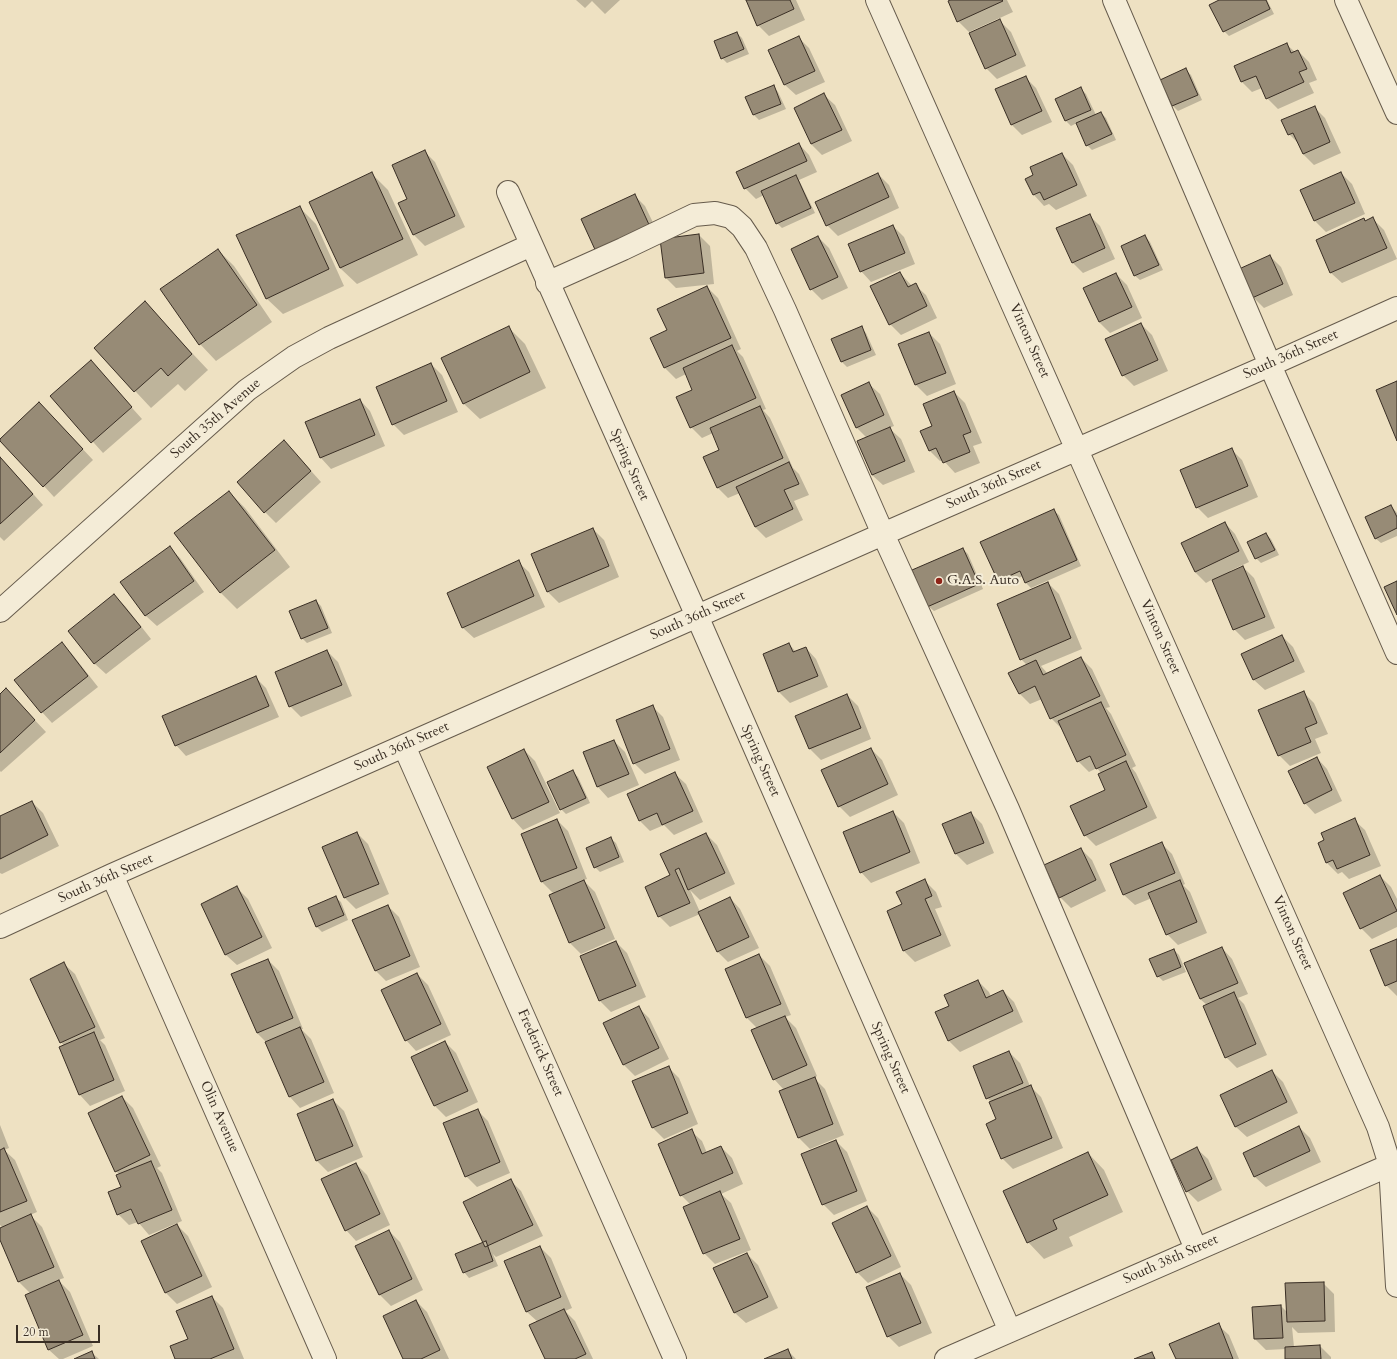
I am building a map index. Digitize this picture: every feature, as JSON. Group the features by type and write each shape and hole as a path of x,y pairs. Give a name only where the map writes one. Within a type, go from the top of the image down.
{"street":[{"name":"Vinton Street","path":"877,0 1371,1110 1393,1164 1397,1286"},
{"path":"1114,0 1270,366 1397,653"},
{"path":"1346,0 1397,113"},
{"name":"Spring Street","path":"508,192 697,616 1010,1331"},
{"path":"548,283 694,215 715,213 731,217 742,227 759,255 785,310 883,534 1011,817 1196,1249"},
{"name":"South 35th Avenue","path":"0,611 247,390 264,377 294,357 328,338 531,245"},
{"name":"South 36th Street","path":"0,927 112,875 1076,449 1270,366 1397,308"},
{"name":"Frederick Street","path":"404,746 675,1359"},
{"name":"Olin Avenue","path":"112,875 325,1359"},
{"name":"South 38th Street","path":"946,1359 1393,1164"}],"building":[{"path":"746,0 790,0 794,9 757,26"},
{"path":"1219,0 1266,0 1270,9 1223,32 1209,5"},
{"path":"948,1 1003,1 957,22"},
{"path":"1000,19 1016,55 985,69 969,33"},
{"path":"737,32 744,49 721,59 714,41"},
{"path":"799,36 815,71 784,85 768,50"},
{"path":"1287,43 1291,53 1298,50 1307,69 1299,72 1304,82 1266,99 1256,76 1241,82 1234,66"},
{"path":"1186,68 1198,95 1172,106 1160,80"},
{"path":"1026,76 1042,111 1011,125 995,89"},
{"path":"774,85 781,104 753,115 745,97"},
{"path":"1081,87 1091,110 1065,121 1055,99"},
{"path":"824,93 842,130 811,144 794,108"},
{"path":"1315,106 1330,142 1303,154 1293,133 1288,135 1281,120"},
{"path":"1101,112 1112,134 1086,146 1076,123"},
{"path":"799,143 807,161 744,189 736,172"},
{"path":"425,150 455,216 413,235 398,203 407,199 392,165"},
{"path":"1062,153 1077,185 1044,200 1040,192 1033,195 1025,179 1033,175 1030,167"},
{"path":"372,172 403,239 340,268 309,202"},
{"path":"1341,172 1355,203 1314,221 1300,190"},
{"path":"878,173 889,197 826,226 815,202"},
{"path":"796,175 811,208 776,224 761,191"},
{"path":"635,194 651,229 597,254 581,219"},
{"path":"300,206 329,269 266,299 236,235"},
{"path":"1090,214 1105,248 1072,263 1056,228"},
{"path":"1373,217 1387,248 1330,273 1316,240 1364,218 1365,221"},
{"path":"893,225 905,253 860,272 848,244"},
{"path":"699,234 704,273 665,278 660,239"},
{"path":"1145,235 1159,265 1134,276 1121,246"},
{"path":"818,236 838,277 810,290 791,249"},
{"path":"218,249 257,305 199,345 160,289"},
{"path":"1270,255 1283,284 1252,298 1239,269"},
{"path":"900,272 908,287 916,283 927,306 889,325 870,286"},
{"path":"1116,273 1132,307 1099,322 1083,288"},
{"path":"707,286 731,338 664,368 650,338 667,330 657,309"},
{"path":"145,301 192,354 168,376 161,368 134,392 94,348"},
{"path":"1141,323 1158,360 1122,376 1105,339"},
{"path":"509,326 530,372 463,404 441,358"},
{"path":"862,326 871,350 841,362 831,339"},
{"path":"929,332 946,373 915,385 898,344"},
{"path":"732,345 756,398 690,428 676,397 692,390 683,368"},
{"path":"91,360 132,407 91,443 50,396"},
{"path":"431,363 447,401 392,425 376,387"},
{"path":"1397,381 1397,441 1376,390"},
{"path":"869,382 884,415 856,428 841,395"},
{"path":"954,391 971,432 963,435 970,452 943,463 936,448 929,451 920,431 932,426 923,404"},
{"path":"360,399 375,435 320,458 305,422"},
{"path":"39,402 83,449 43,487 0,441 0,439"},
{"path":"760,406 783,458 717,488 703,457 719,450 710,428"},
{"path":"890,427 905,461 872,475 857,441"},
{"path":"284,440 311,471 264,513 237,482"},
{"path":"1232,448 1248,486 1196,508 1180,470"},
{"path":"0,457 33,494 0,524"},
{"path":"789,462 799,484 784,490 793,509 755,527 736,487"},
{"path":"229,491 275,550 220,593 174,533"},
{"path":"1391,505 1397,517 1397,528 1375,539 1365,517"},
{"path":"1054,509 1077,560 1025,583 1020,571 998,581 980,542"},
{"path":"1225,522 1239,551 1195,572 1181,543"},
{"path":"593,528 609,566 547,592 531,554"},
{"path":"1266,533 1275,550 1255,559 1247,542"},
{"path":"170,546 194,581 145,616 120,582"},
{"path":"963,548 979,584 927,607 912,570"},
{"path":"519,560 534,596 462,628 447,593"},
{"path":"1243,566 1265,617 1233,630 1212,580"},
{"path":"1397,581 1397,615 1384,587"},
{"path":"1048,582 1071,638 1020,660 997,604"},
{"path":"114,594 141,627 94,664 68,631"},
{"path":"316,600 328,628 301,639 289,611"},
{"path":"1282,635 1294,661 1253,680 1241,654"},
{"path":"62,642 88,676 41,713 14,680"},
{"path":"789,643 793,652 806,647 818,676 778,692 763,654"},
{"path":"327,650 342,685 289,707 275,672"},
{"path":"1081,657 1100,696 1050,719 1035,686 1019,694 1008,673 1036,660 1043,675"},
{"path":"256,676 269,706 175,746 162,716"},
{"path":"6,688 35,720 0,753 0,694"},
{"path":"1304,691 1317,723 1305,728 1311,742 1278,756 1258,710"},
{"path":"847,694 861,728 809,749 795,716"},
{"path":"1101,702 1126,755 1096,769 1090,756 1077,762 1058,721"},
{"path":"653,705 670,749 633,764 616,720"},
{"path":"614,740 629,774 597,787 583,752"},
{"path":"871,748 888,784 838,807 821,770"},
{"path":"524,749 549,802 512,819 487,767"},
{"path":"1317,757 1332,790 1304,804 1288,771"},
{"path":"1126,761 1147,807 1084,836 1070,806 1105,790 1098,774"},
{"path":"573,770 586,798 560,810 547,782"},
{"path":"675,772 693,811 662,825 657,813 639,821 627,794"},
{"path":"32,801 48,835 0,859 0,816"},
{"path":"893,811 910,852 860,873 843,832"},
{"path":"971,812 984,843 955,854 942,824"},
{"path":"1355,818 1370,855 1337,869 1333,860 1326,863 1318,843 1324,840 1321,833"},
{"path":"557,819 577,868 541,882 521,834"},
{"path":"357,832 379,884 344,898 322,847"},
{"path":"706,833 725,873 688,890 679,868 675,870 690,903 658,917 645,887 670,875 660,854"},
{"path":"611,837 619,857 594,868 586,848"},
{"path":"1162,842 1175,873 1123,895 1110,864"},
{"path":"1081,848 1096,880 1059,898 1044,865"},
{"path":"1380,875 1397,911 1360,929 1343,893"},
{"path":"925,879 932,896 925,899 941,935 903,951 887,911 902,904 896,892"},
{"path":"584,880 605,928 569,943 549,895"},
{"path":"1180,880 1197,922 1166,935 1148,893"},
{"path":"237,886 262,937 225,955 201,904"},
{"path":"336,896 344,915 316,927 308,908"},
{"path":"730,897 749,937 717,952 698,912"},
{"path":"388,905 410,956 375,971 352,920"},
{"path":"1397,939 1397,981 1385,986 1370,950"},
{"path":"616,941 636,986 599,1001 580,956"},
{"path":"1222,947 1238,983 1200,999 1184,963"},
{"path":"1174,949 1181,967 1157,977 1149,959"},
{"path":"759,954 781,1004 746,1018 725,969"},
{"path":"268,959 293,1018 257,1033 231,974"},
{"path":"64,962 95,1027 60,1043 30,979"},
{"path":"417,973 441,1024 405,1041 381,990"},
{"path":"978,980 986,998 1003,990 1013,1011 948,1041 935,1012 949,1006 944,995"},
{"path":"1234,992 1256,1044 1225,1058 1203,1006"},
{"path":"639,1006 659,1048 623,1065 603,1023"},
{"path":"785,1016 807,1065 773,1080 751,1030"},
{"path":"300,1027 324,1082 289,1097 265,1042"},
{"path":"94,1032 114,1080 79,1095 59,1047"},
{"path":"445,1041 468,1091 434,1106 411,1057"},
{"path":"1009,1051 1023,1083 986,1099 973,1066"},
{"path":"669,1066 688,1113 652,1128 632,1081"},
{"path":"1272,1070 1287,1102 1235,1127 1220,1095"},
{"path":"815,1077 833,1124 798,1138 779,1091"},
{"path":"1031,1085 1052,1138 1001,1159 986,1124 996,1119 989,1102"},
{"path":"122,1096 150,1155 115,1172 88,1113"},
{"path":"333,1099 353,1146 316,1161 297,1114"},
{"path":"478,1109 500,1162 465,1177 443,1123"},
{"path":"1299,1126 1310,1151 1254,1177 1243,1153"},
{"path":"692,1129 702,1154 721,1146 733,1173 680,1196 658,1144"},
{"path":"836,1140 857,1191 822,1205 801,1154"},
{"path":"1197,1147 1212,1179 1186,1192 1171,1160"},
{"path":"4,1148 27,1201 0,1212 0,1150"},
{"path":"1088,1152 1108,1195 1053,1220 1057,1229 1027,1243 1003,1191"},
{"path":"151,1161 172,1210 138,1224 131,1209 117,1215 108,1192 121,1187 116,1175"},
{"path":"356,1163 380,1214 345,1231 321,1179"},
{"path":"511,1179 533,1225 485,1247 463,1202"},
{"path":"720,1191 740,1239 703,1254 683,1207"},
{"path":"867,1206 891,1256 856,1273 832,1223"},
{"path":"31,1214 54,1267 18,1282 0,1240 0,1228"},
{"path":"177,1224 202,1276 165,1293 141,1241"},
{"path":"389,1230 412,1279 379,1295 355,1246"},
{"path":"486,1241 493,1261 463,1273 455,1254"},
{"path":"540,1246 561,1297 526,1312 504,1261"},
{"path":"747,1253 768,1297 734,1313 713,1268"},
{"path":"900,1273 921,1323 887,1337 866,1287"},
{"path":"59,1280 83,1335 48,1350 25,1295"},
{"path":"1324,1282 1325,1321 1287,1322 1285,1283"},
{"path":"212,1296 234,1349 210,1359 175,1359 170,1346 188,1339 176,1311"},
{"path":"416,1300 440,1350 421,1359 403,1359 383,1316"},
{"path":"1281,1305 1283,1338 1254,1339 1252,1307"},
{"path":"564,1309 586,1354 575,1359 545,1359 529,1325"},
{"path":"1219,1323 1233,1359 1176,1359 1169,1344"},
{"path":"1320,1345 1321,1359 1285,1359 1285,1347"},
{"path":"788,1349 792,1359 764,1359"},
{"path":"92,1351 95,1359 74,1359"},
{"path":"1152,1352 1155,1359 1134,1359"}],"place":[{"name":"G.A.S. Auto","path":"939,581"}]}
